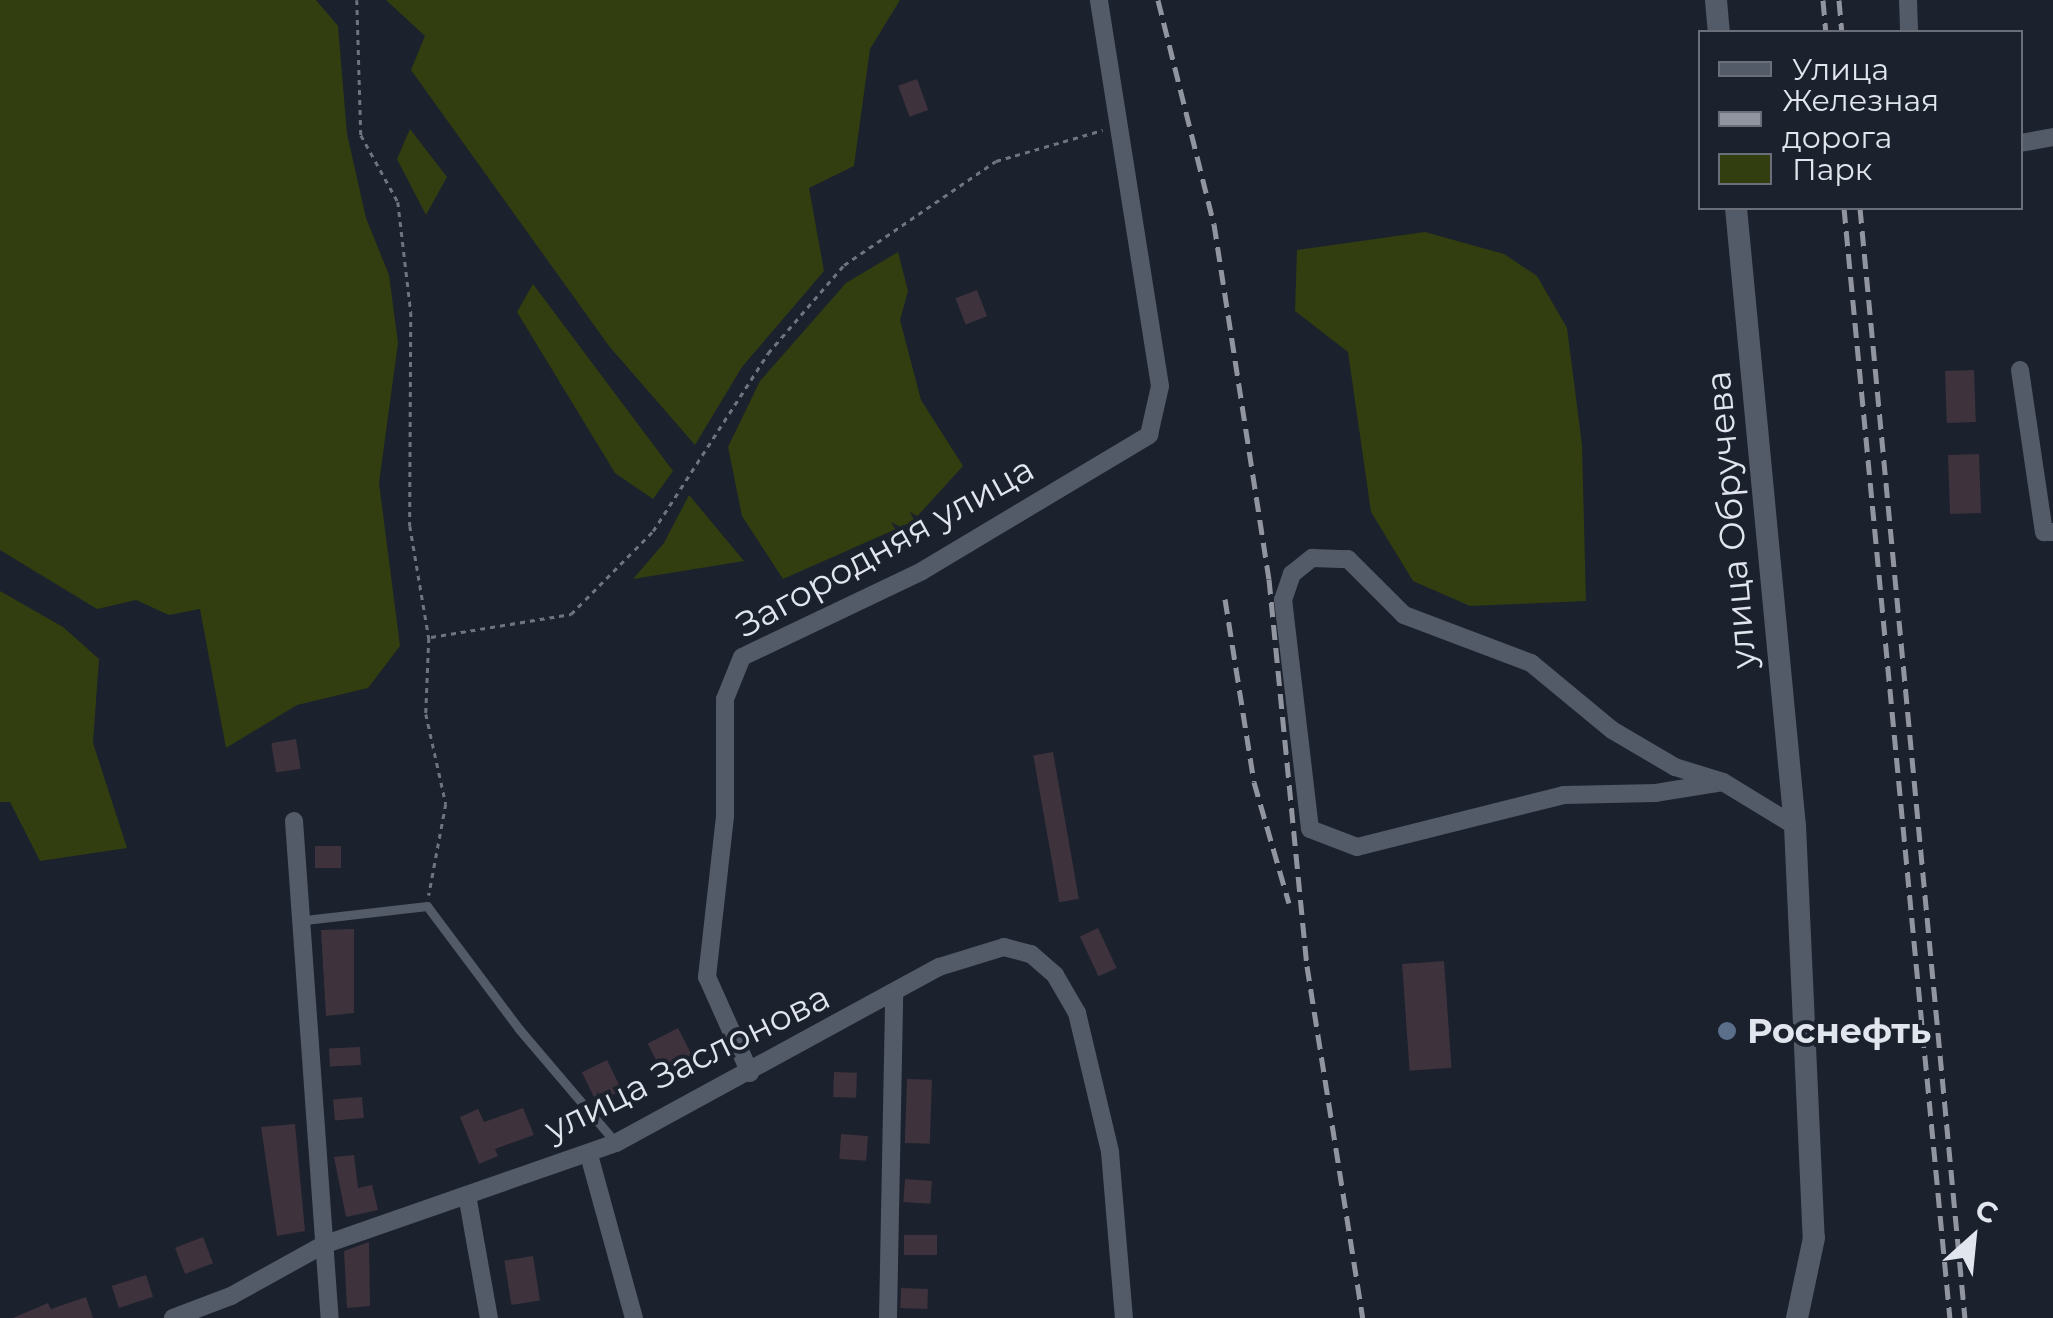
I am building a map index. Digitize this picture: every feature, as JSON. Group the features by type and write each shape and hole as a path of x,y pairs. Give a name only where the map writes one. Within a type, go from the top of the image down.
{"street":[{"name":"Загородняя улица","path":"750,1073 707,977 725,816 725,699 742,657 922,571 1149,435 1160,386 1100,0"},
{"path":"1716,0 1719,30"},
{"path":"1908,0 1909,30"},
{"path":"2023,142 2053,137"},
{"name":"улица Обручева","path":"1736,210 1795,826 1814,1238 1797,1318"},
{"path":"2020,370 2044,532 2053,532"},
{"path":"1723,782 1656,793 1564,795 1357,847 1310,829 1284,600 1292,574 1312,558 1348,559 1404,615 1531,663 1612,730 1675,768 1723,782 1795,826"},
{"path":"294,821 305,920 330,1318"},
{"name":"улица Заслонова","path":"173,1318 232,1296 323,1246 616,1143 939,967 1004,947 1031,954 1055,975 1077,1013 1110,1152 1124,1318"},
{"path":"888,1318 894,994"},
{"path":"589,1155 634,1318"},
{"path":"467,1196 490,1318"}],"lane":[{"path":"305,920 427,906 518,1030 616,1143"}],"path":[{"path":"357,0 360,135 398,202 411,312 410,526 430,638 426,714 446,804 427,906"},
{"path":"430,638 571,614 652,531 768,352 844,265 996,161 1119,126"}],"green space":[{"path":"0,0 316,0 338,26 347,134 366,218 389,275 398,343 379,483 400,646 368,688 297,705 226,748 200,609 169,615 136,600 97,609 0,550"},
{"path":"386,0 900,0 870,49 854,166 809,188 824,271 742,367 695,445 609,346 411,70 425,36"},
{"path":"410,129 447,177 426,215 397,159"},
{"path":"1425,232 1504,254 1537,276 1567,328 1582,445 1586,601 1470,606 1413,581 1371,512 1348,352 1295,311 1297,250"},
{"path":"898,252 908,291 900,320 921,400 963,466 912,522 783,579 742,516 728,447 760,381 846,283"},
{"path":"533,284 673,471 653,499 615,473 517,312"},
{"path":"689,495 744,561 633,579 664,543"},
{"path":"0,591 63,627 99,659 93,743 127,848 40,861 10,802 0,802"}],"building":[{"path":"917,79 928,110 909,117 898,86"},
{"path":"977,290 987,316 966,324 956,298"},
{"path":"1974,370 1976,422 1947,423 1945,371"},
{"path":"1979,454 1981,513 1950,514 1948,455"},
{"path":"296,739 301,769 276,773 271,743"},
{"path":"1053,752 1079,899 1059,902 1033,755"},
{"path":"315,846 341,846 341,868 315,868"},
{"path":"1098,928 1117,968 1098,976 1080,936"},
{"path":"354,929 354,1013 326,1016 321,930"},
{"path":"1444,961 1451,1068 1410,1071 1402,964"},
{"path":"678,1028 692,1055 661,1070 648,1043"},
{"path":"360,1047 361,1065 330,1067 329,1049"},
{"path":"607,1060 622,1091 597,1103 582,1072"},
{"path":"834,1072 857,1073 856,1098 833,1097"},
{"path":"907,1079 932,1080 930,1144 905,1143"},
{"path":"362,1097 364,1118 335,1120 333,1100"},
{"path":"523,1108 534,1135 495,1149 498,1156 479,1164 460,1117 478,1109 484,1122"},
{"path":"295,1124 305,1231 277,1236 261,1127"},
{"path":"841,1134 868,1136 866,1161 839,1159"},
{"path":"354,1155 358,1188 372,1185 378,1210 346,1217 334,1157"},
{"path":"905,1179 932,1181 930,1204 903,1202"},
{"path":"904,1235 937,1235 937,1255 904,1255"},
{"path":"203,1237 213,1263 185,1274 175,1248"},
{"path":"369,1242 370,1306 347,1308 344,1251"},
{"path":"533,1256 540,1300 511,1305 504,1261"},
{"path":"146,1275 153,1297 119,1308 112,1286"},
{"path":"901,1288 928,1289 927,1309 900,1308"},
{"path":"86,1297 93,1318 13,1318 48,1303 51,1309"}],"railway":[{"path":"1158,0 1214,224 1269,579 1307,966 1363,1318"},
{"path":"1823,0 1826,30"},
{"path":"1839,0 1842,30"},
{"path":"1844,210 1950,1318"},
{"path":"1860,210 1965,1318"},
{"path":"1225,599 1254,782 1289,903"}],"place":[{"name":"Роснефть","path":"1727,1031"}]}
